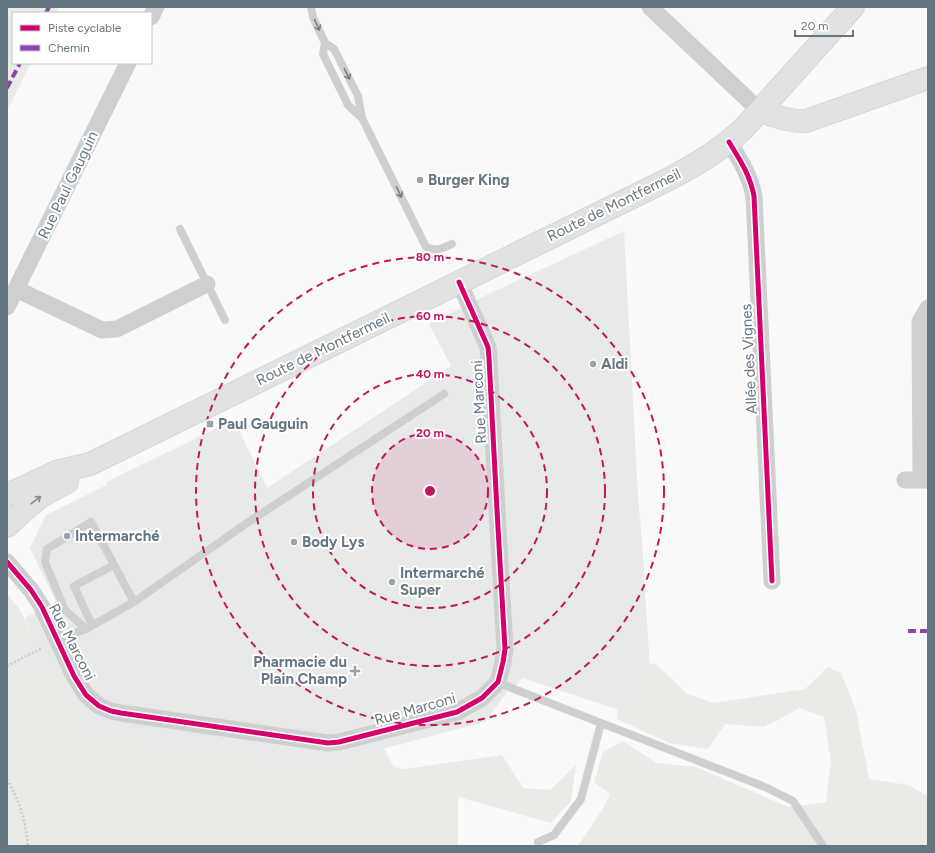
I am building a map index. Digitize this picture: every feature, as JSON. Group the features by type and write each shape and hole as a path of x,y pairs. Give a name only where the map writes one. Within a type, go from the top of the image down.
{"main road":[{"name":"Route de Montfermeil","path":"7,526 41,496 66,483 90,464 669,179 707,158 729,142 760,111 792,73 853,7"},
{"path":"760,111 800,122 806,121 928,78"},
{"name":"Route de Montfermeil","path":"7,495 56,472 90,464"}],"street":[{"path":"650,7 760,111"},
{"name":"Rue Paul Gauguin","path":"7,307 128,64"},
{"name":"Allée des Vignes","path":"729,142 749,177 754,196 772,581"},
{"name":"Rue Marconi","path":"7,562 31,590 42,607 74,676 86,695 99,706 111,711 176,722 328,743 339,742 458,712 482,698 498,682 505,649 497,518 490,358 488,347 459,282"},
{"path":"16,290 102,330 113,330 124,326 207,284"},
{"path":"918,480 920,322 928,308"}],"lane":[{"path":"311,7 313,17 325,43 334,49 358,96 362,118 426,246 437,250 452,244"},
{"path":"325,43 323,54 338,86 348,105 362,118"},
{"path":"180,229 225,320"},
{"path":"57,640 89,627 134,602 247,523 444,394"},
{"path":"89,627 65,610 45,562 46,549 91,522 134,602"},
{"path":"89,627 74,586 114,565"},
{"path":"498,682 765,787 793,801 824,846"},
{"path":"538,842 554,835 581,799 601,723"}],"path":[{"path":"7,666 57,640"},
{"path":"7,779 18,799 26,826 28,846"}],"shaded area":[{"path":"7,7 58,7 56,12 12,12 12,64 30,64 7,111"},
{"path":"624,231 638,496 653,721 522,678 514,689 508,691 485,722 336,761 333,764 332,770 282,763 283,759 167,744 85,726 42,661 25,667 17,647 34,638 25,618 56,602 30,548 46,515 107,485 106,482 234,420 267,488 451,366 429,324 493,292"},
{"path":"7,594 20,610 34,638 17,647 25,666 42,661 50,663 85,726 167,744 283,759 282,763 332,770 335,761 384,748 394,767 405,769 502,755 523,788 550,790 576,765 571,801 551,823 458,797 458,845 480,846 7,846"},
{"path":"655,663 687,694 714,703 805,689 828,667 841,673 856,710 869,779 908,785 928,796 928,846 578,846 602,810 610,794 594,782 603,752 623,741 656,763 696,767 788,807 826,802 831,762 824,717 800,708 764,727 725,724 708,749 669,743 617,719 618,706 643,709 642,667"}],"marked path":[{"path":"46,12 49,7"},
{"path":"7,88 19,64"},
{"path":"908,631 928,631"}],"cycle path":[{"path":"729,142 741,161 754,196 772,581"},
{"path":"7,562 31,590 42,607 74,676 86,695 99,706 111,711 328,743 339,742 457,712 482,698 498,682 505,649 489,358 488,347 459,282"}],"place":[{"name":"Burger King","path":"420,180"},
{"name":"Aldi","path":"593,364"},
{"name":"Paul Gauguin","path":"210,424"},
{"name":"Intermarché","path":"67,536"},
{"name":"Body Lys","path":"294,542"},
{"name":"Intermarché Super","path":"392,582"},
{"name":"Pharmacie du Plain Champ","path":"355,671"}]}
